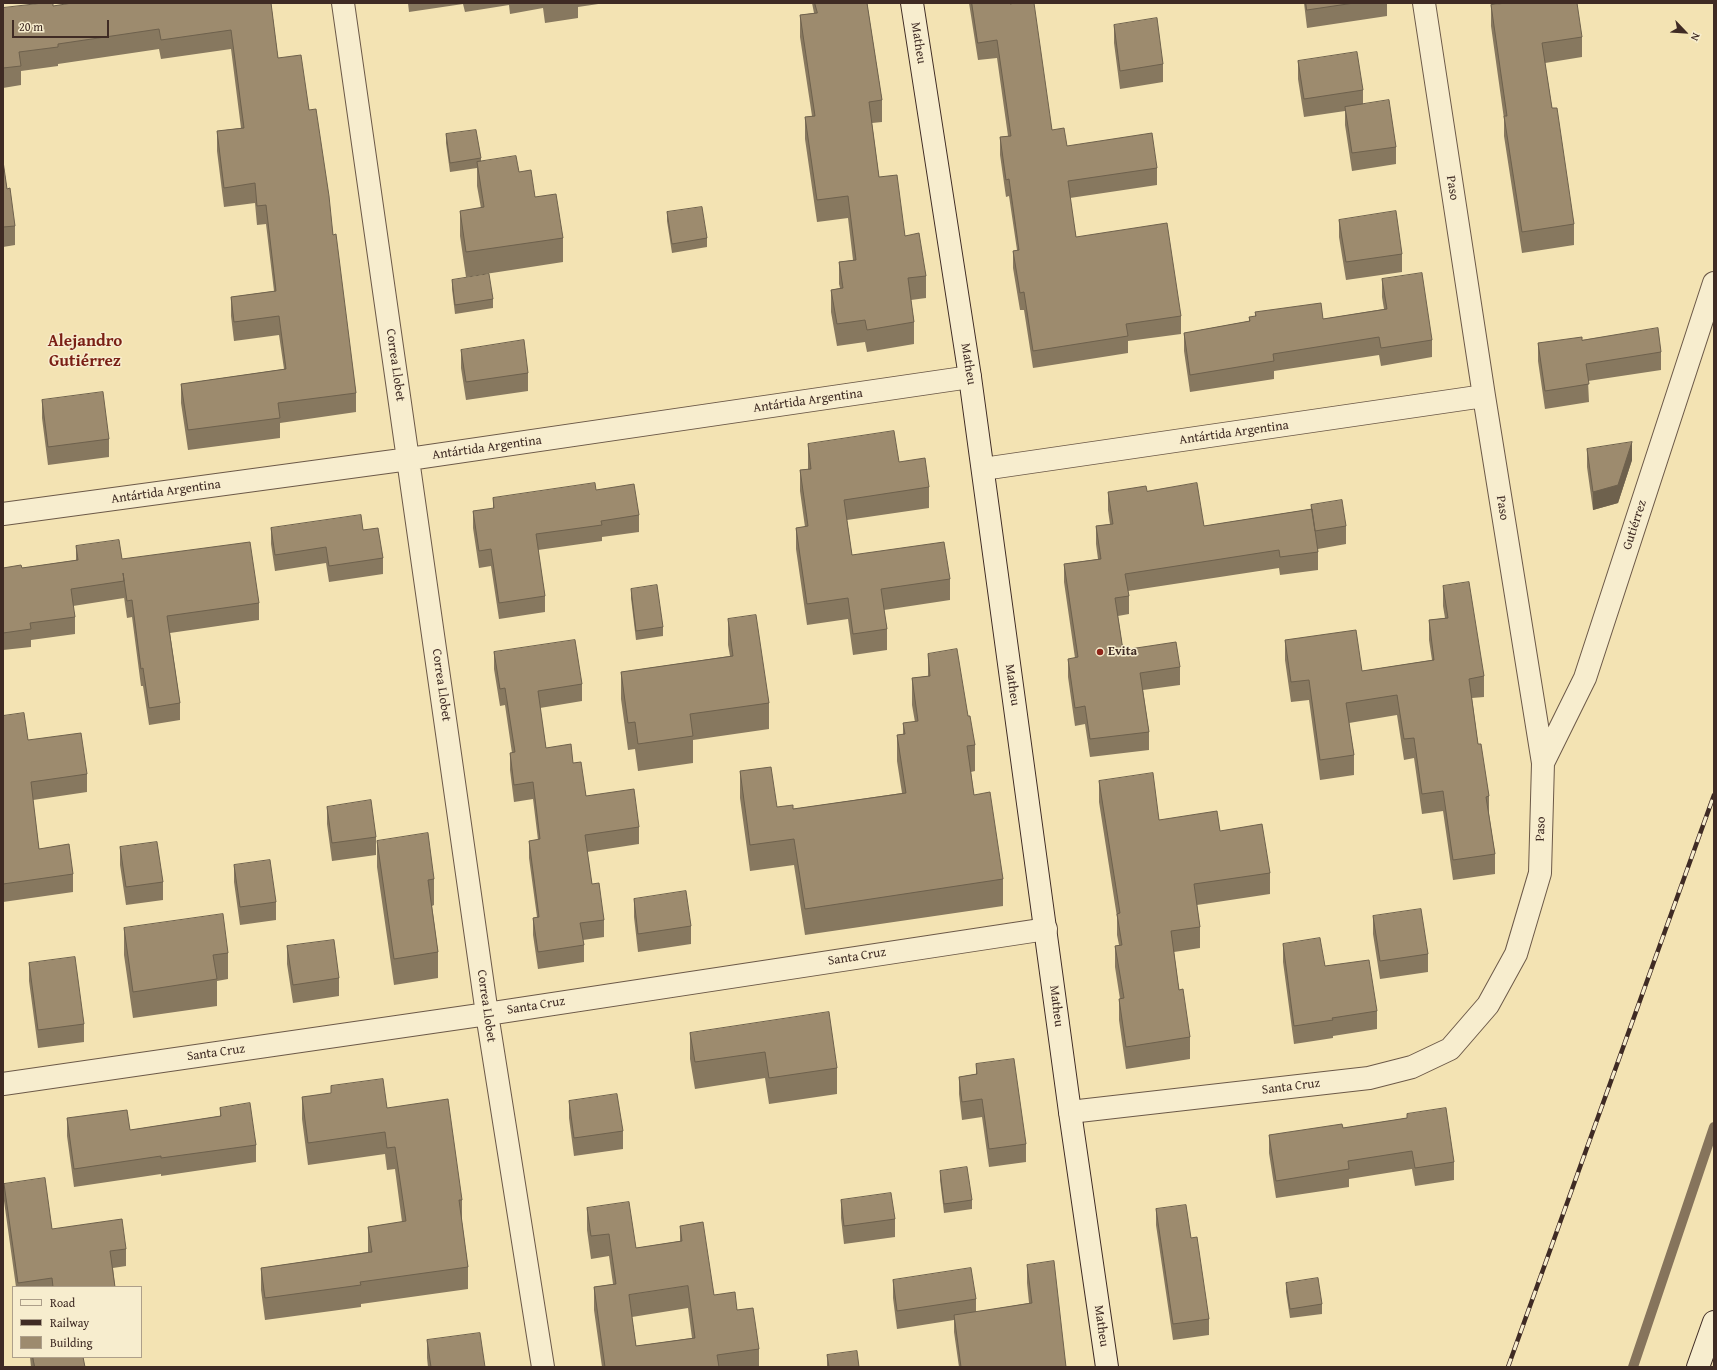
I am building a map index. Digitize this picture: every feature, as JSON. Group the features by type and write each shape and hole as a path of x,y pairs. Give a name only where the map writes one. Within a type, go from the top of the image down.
{"street":[{"name":"Correa Llobet","path":"343,3 409,459 486,1014 543,1367"},
{"name":"Matheu","path":"912,3 970,377 1070,1112 1107,1367"},
{"name":"Paso","path":"1424,3 1484,396 1543,763 1540,873 1516,954 1488,1005"},
{"name":"Gutiérrez","path":"1543,763 1585,678 1714,283"},
{"name":"Antártida Argentina","path":"3,514 409,459 970,377"},
{"name":"Antártida Argentina","path":"983,469 1484,396"},
{"name":"Santa Cruz","path":"3,1084 486,1014 1046,929"},
{"name":"Santa Cruz","path":"1070,1112 1369,1078 1412,1067 1450,1049 1488,1005"},
{"path":"1698,1367 1714,1322"}],"building":[{"path":"53,3 53,6 72,3 271,3 278,58 301,55 309,110 316,109 329,196 333,235 336,234 356,393 278,403 280,418 188,430 181,384 286,369 279,316 234,322 231,297 276,291 266,205 257,206 255,183 224,188 217,131 244,128 231,30 161,40 159,29 58,44 58,47 19,52 21,66 3,68 3,8"},
{"path":"815,3 867,3 882,100 869,102 879,177 897,175 905,236 919,233 926,276 908,278 914,322 867,330 865,320 837,324 831,290 843,288 839,262 856,260 848,196 817,200 805,117 815,116 800,15 817,13"},
{"path":"972,3 1034,3 1052,130 1064,128 1067,146 1152,133 1157,168 1068,181 1076,237 1167,223 1181,316 1126,324 1128,336 1033,351 1024,292 1020,293 1013,251 1019,250 1009,179 1006,180 1000,137 1011,136 997,40 978,43"},
{"path":"1306,3 1354,3 1307,10"},
{"path":"1507,3 1577,3 1582,37 1542,43 1552,108 1557,108 1574,224 1522,232 1504,116 1507,116 1491,5"},
{"path":"1157,18 1163,64 1120,71 1114,25"},
{"path":"1357,52 1363,90 1304,99 1298,61"},
{"path":"1389,100 1396,147 1352,153 1345,107"},
{"path":"476,130 481,158 450,163 446,134"},
{"path":"516,156 519,172 531,170 535,197 556,194 563,238 466,252 460,211 484,207 477,162"},
{"path":"3,161 7,189 10,188 15,226 3,227"},
{"path":"702,207 707,238 672,244 667,212"},
{"path":"1396,211 1402,254 1346,262 1339,220"},
{"path":"1422,273 1432,340 1381,348 1379,337 1273,354 1274,361 1190,375 1184,333 1250,321 1249,317 1256,316 1255,312 1321,303 1323,319 1387,309 1382,279"},
{"path":"489,274 493,299 455,305 452,280"},
{"path":"1658,328 1661,352 1586,364 1589,384 1545,391 1538,343 1582,337 1582,340"},
{"path":"524,340 528,373 466,382 461,350"},
{"path":"103,392 109,439 48,447 42,400"},
{"path":"894,431 899,462 925,458 929,487 844,500 852,555 944,542 950,579 881,589 887,629 853,634 848,598 807,604 796,528 808,526 800,470 811,469 808,444"},
{"path":"1632,442 1618,485 1593,492 1587,449"},
{"path":"595,483 596,490 634,484 639,515 601,521 602,525 536,534 545,596 499,603 491,549 479,551 473,511 494,508 493,498"},
{"path":"1197,483 1204,526 1312,509 1318,552 1280,557 1279,550 1125,574 1129,596 1115,598 1123,650 1176,642 1180,667 1140,673 1149,732 1090,739 1085,706 1075,708 1068,659 1078,657 1064,564 1101,559 1096,526 1113,524 1108,492 1146,486 1147,491"},
{"path":"1342,500 1346,526 1315,531 1311,505"},
{"path":"361,515 363,530 378,528 383,558 329,566 326,547 275,555 271,528"},
{"path":"119,540 122,559 250,542 259,603 167,616 180,703 149,708 143,668 141,669 132,600 127,601 123,573 124,581 71,589 75,617 30,623 31,629 3,633 3,568 21,565 22,568 78,560 76,546"},
{"path":"1469,582 1484,676 1469,679 1478,744 1481,744 1489,796 1486,797 1495,854 1453,860 1443,791 1422,794 1414,738 1404,739 1397,695 1346,703 1354,755 1320,760 1309,680 1291,682 1285,640 1356,630 1362,671 1434,660 1429,620 1448,618 1443,586"},
{"path":"657,585 663,627 636,631 631,589"},
{"path":"756,615 769,703 690,714 693,736 638,744 635,722 628,723 621,672 733,656 728,619"},
{"path":"575,640 582,684 538,691 546,748 571,744 573,763 581,762 586,796 634,789 639,827 585,835 592,884 599,883 604,920 580,923 584,945 538,952 533,918 539,917 529,841 540,839 533,782 514,785 510,753 515,752 505,688 500,689 494,652"},
{"path":"957,649 968,716 970,716 975,745 967,746 974,795 990,792 1003,879 805,909 794,839 750,845 740,771 771,767 777,807 793,805 793,809 906,793 897,735 905,734 903,723 918,721 912,678 930,676 928,654"},
{"path":"24,713 28,740 81,733 87,774 31,782 39,849 69,844 73,874 3,884 3,716"},
{"path":"1153,773 1159,820 1217,811 1220,831 1262,824 1270,873 1194,884 1200,927 1171,931 1179,990 1183,989 1190,1037 1126,1047 1119,999 1124,998 1115,946 1122,945 1117,914 1120,913 1099,781"},
{"path":"371,800 376,837 332,843 327,807"},
{"path":"428,833 434,879 428,880 438,952 394,959 377,841"},
{"path":"157,842 163,882 126,887 120,847"},
{"path":"270,860 276,902 240,907 234,865"},
{"path":"686,891 691,926 638,934 634,899"},
{"path":"1421,909 1428,954 1380,961 1373,916"},
{"path":"223,914 228,953 213,955 217,979 133,992 124,928"},
{"path":"1320,938 1325,966 1369,960 1377,1011 1294,1026 1283,944"},
{"path":"334,940 339,978 293,985 287,946"},
{"path":"75,957 84,1024 38,1030 29,963"},
{"path":"829,1012 837,1068 769,1078 765,1052 695,1062 690,1033"},
{"path":"1014,1059 1026,1144 989,1149 982,1099 962,1102 959,1077 977,1074 976,1064"},
{"path":"383,1079 387,1108 448,1099 462,1200 459,1200 468,1267 360,1282 361,1285 265,1298 261,1268 372,1252 368,1227 406,1221 395,1147 387,1148 385,1132 308,1143 302,1097 331,1093 331,1086"},
{"path":"617,1094 623,1131 574,1138 569,1101"},
{"path":"250,1103 256,1145 161,1158 161,1156 74,1169 67,1118 127,1110 130,1130 221,1116 220,1108"},
{"path":"1446,1108 1454,1162 1415,1168 1412,1151 1348,1161 1349,1169 1276,1181 1269,1135 1342,1124 1343,1128 1407,1118 1407,1114"},
{"path":"967,1167 972,1200 944,1204 940,1171"},
{"path":"45,1178 52,1229 122,1219 126,1249 110,1251 115,1286 53,1286 52,1278 18,1283 4,1184"},
{"path":"891,1193 895,1219 844,1226 841,1200"},
{"path":"629,1202 636,1248 682,1241 680,1226 703,1222 714,1295 735,1292 737,1310 753,1308 759,1349 717,1355 719,1367 605,1367 594,1287 616,1284 609,1234 591,1236 587,1208","holes":["688,1286 695,1338 636,1346 629,1295"]},
{"path":"1186,1205 1191,1238 1197,1237 1209,1319 1173,1324 1156,1209"},
{"path":"1054,1261 1066,1367 961,1367 954,1315 1032,1303 1027,1265"},
{"path":"971,1268 976,1299 897,1311 893,1280"},
{"path":"1318,1278 1322,1304 1290,1309 1286,1283"},
{"path":"480,1333 485,1367 431,1367 427,1340"},
{"path":"857,1351 859,1367 829,1367 827,1355"},
{"path":"33,1358 83,1358 85,1367 35,1367"}],"waterway":[{"path":"1633,1367 1714,1127"}],"railway":[{"path":"1508,1367 1714,795"}],"place":[{"name":"Evita","path":"1100,652"}],"district":[{"name":"Alejandro Gutiérrez","path":"85,352"}]}
